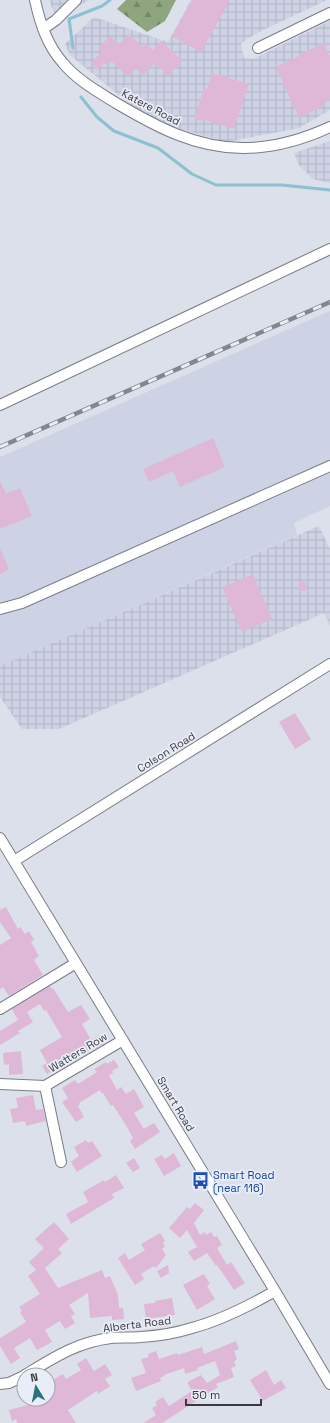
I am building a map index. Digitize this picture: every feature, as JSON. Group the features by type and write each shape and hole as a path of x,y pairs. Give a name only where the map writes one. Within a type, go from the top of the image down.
{"street":[{"name":"Katere Road","path":"35,0 43,29 50,43 62,62 82,81 140,117 182,137 217,146 242,148 263,147 289,142 309,136 330,127"},
{"path":"43,29 56,20 76,0"},
{"path":"258,48 330,13"},
{"path":"0,405 330,249"},
{"path":"0,609 22,603 330,466"},
{"name":"Colson Road","path":"14,861 330,664"},
{"name":"Smart Road","path":"0,838 330,1384"},
{"path":"0,1009 76,964"},
{"name":"Watters Row","path":"0,1084 45,1086 123,1040"},
{"name":"Watters Row","path":"45,1086 61,1162"},
{"name":"Alberta Road","path":"38,1367 58,1354 76,1347 111,1338 143,1337 192,1328 216,1321 239,1311 275,1291"},
{"name":"Alberta Road","path":"0,1384 9,1383 16,1380"}],"shaded area":[{"path":"49,0 89,0 78,6 56,27 54,12"},
{"path":"191,0 327,0 263,30 241,44 244,58 253,59 330,21 330,110 299,128 225,142 171,126 136,109 70,55 65,44 94,17 168,42"},
{"path":"330,141 330,183 313,179 298,164 294,153"},
{"path":"330,311 330,506 294,523 297,535 0,666 0,457"},
{"path":"319,526 330,549 330,626 324,613 59,729 22,729 0,697 0,666"}],"green space":[{"path":"126,0 176,0 165,21 147,32 117,9"}],"building":[{"path":"192,0 230,0 201,52 172,36"},
{"path":"129,34 143,47 146,43 153,50 161,41 183,61 168,76 155,63 143,75 136,68 128,77 111,61 107,66 104,63 98,70 91,63 102,52 98,48 110,36 119,45"},
{"path":"324,43 330,56 330,100 323,103 324,106 299,118 276,67"},
{"path":"212,73 249,84 234,129 202,119 201,121 194,119 204,88 207,89"},
{"path":"213,438 225,467 180,487 173,471 149,482 143,469"},
{"path":"0,481 6,494 20,488 32,516 0,529"},
{"path":"0,548 9,569 0,574"},
{"path":"253,574 272,619 242,632 222,587"},
{"path":"299,581 307,583 305,591 298,590"},
{"path":"295,713 311,739 295,749 279,722"},
{"path":"6,907 18,929 20,927 25,934 29,931 34,940 31,942 39,956 34,960 43,975 9,996 3,987 0,989 0,945 11,938 0,922 0,910"},
{"path":"50,986 52,989 53,988 68,1012 81,1005 90,1019 82,1024 91,1040 99,1035 104,1044 94,1049 93,1048 76,1058 75,1055 53,1067 54,1070 47,1074 42,1066 47,1063 40,1050 62,1037 46,1010 44,1011 40,1004 27,1012 33,1022 18,1031 20,1033 0,1045 0,1031 18,1020 12,1009"},
{"path":"21,1051 23,1074 9,1075 9,1064 4,1065 3,1053"},
{"path":"114,1060 119,1067 112,1071 113,1073 109,1075 117,1090 121,1087 126,1094 134,1089 144,1107 134,1113 144,1129 154,1123 160,1132 135,1149 130,1141 133,1138 127,1127 113,1105 111,1106 100,1090 79,1103 80,1104 78,1106 84,1117 76,1122 62,1102 68,1098 62,1088 75,1080 78,1084 97,1072 94,1069 106,1062 107,1064"},
{"path":"33,1095 36,1110 43,1109 46,1121 26,1126 25,1121 13,1123 10,1109 18,1108 16,1098"},
{"path":"86,1140 88,1143 92,1141 102,1156 77,1172 71,1162 79,1156 74,1147"},
{"path":"174,1153 181,1166 164,1176 154,1159 162,1155 165,1159"},
{"path":"134,1158 140,1168 133,1172 126,1163"},
{"path":"116,1175 124,1188 112,1194 114,1198 71,1224 66,1214 88,1202 83,1192"},
{"path":"195,1203 204,1210 194,1223 200,1235 205,1232 206,1235 211,1232 214,1237 217,1236 222,1245 217,1248 227,1265 231,1262 245,1283 234,1290 207,1253 194,1261 188,1252 197,1247 187,1230 180,1238 169,1228 187,1207 190,1209"},
{"path":"54,1222 69,1239 58,1249 62,1253 45,1268 58,1288 102,1270 105,1278 110,1276 118,1295 119,1308 123,1308 124,1319 112,1320 112,1316 90,1318 88,1293 69,1305 75,1314 71,1316 75,1323 65,1329 60,1321 45,1330 52,1342 37,1350 30,1338 14,1348 20,1358 11,1364 0,1346 0,1338 26,1322 20,1312 22,1311 19,1307 40,1294 28,1276 36,1270 29,1262 44,1248 35,1239"},
{"path":"160,1233 165,1241 163,1243 165,1247 162,1249 166,1255 156,1268 154,1266 141,1274 144,1279 135,1285 118,1258 125,1253 129,1260 145,1250 141,1244"},
{"path":"168,1265 169,1273 161,1278 157,1271"},
{"path":"204,1274 210,1284 207,1286 215,1299 197,1310 183,1285"},
{"path":"172,1298 175,1315 146,1319 144,1304 155,1303 155,1301"},
{"path":"236,1341 239,1349 234,1351 237,1360 234,1361 236,1366 231,1368 234,1377 216,1384 218,1387 162,1423 143,1423 156,1415 152,1408 157,1405 155,1402 163,1397 169,1406 192,1391 188,1382 201,1375 207,1383 220,1375 215,1361 197,1368 198,1370 185,1374 184,1368 164,1375 160,1378 161,1381 136,1391 131,1378 146,1373 141,1359 149,1357 148,1354 156,1351 159,1359 177,1353 178,1355 202,1347 204,1354"},
{"path":"86,1358 94,1371 105,1364 112,1375 105,1379 110,1386 98,1394 97,1391 68,1410 76,1423 17,1423 16,1419 12,1421 9,1410 20,1407 56,1407 56,1378 63,1374 66,1379 81,1370 77,1364"},
{"path":"266,1370 274,1385 281,1380 286,1388 263,1401 250,1380"}],"waterway":[{"path":"73,48 69,19 102,6 110,0"},
{"path":"81,97 97,117 114,131 158,148 192,174 216,185 282,185 330,190"}],"railway":[{"path":"0,447 330,302"}],"place":[{"name":"Smart Road (near 116)","path":"200,1181"}]}
